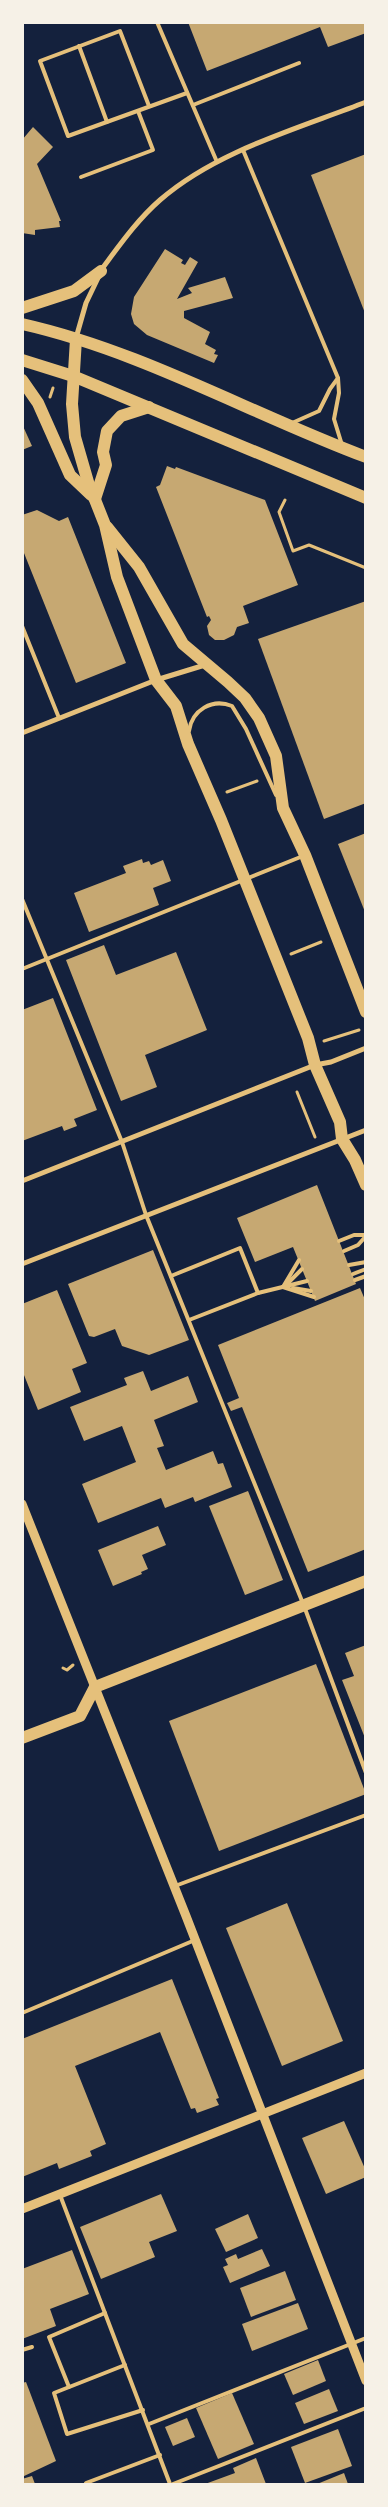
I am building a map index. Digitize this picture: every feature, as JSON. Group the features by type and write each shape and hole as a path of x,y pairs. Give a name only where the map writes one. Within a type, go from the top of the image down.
{"main road":[{"path":"22,308 74,291 101,270"},
{"path":"22,324 76,339 138,361 366,457"},
{"path":"76,339 72,404 75,437 81,462 105,525 117,577 156,680 176,706 188,744 308,1038 315,1065 340,1122 342,1139 355,1160 366,1185"},
{"path":"22,360 73,376 366,498"},
{"path":"22,380 38,403 70,474 95,498"},
{"path":"95,498 106,465 103,452 107,431 121,416 149,407"},
{"path":"105,525 140,567 183,644 245,698 259,718 276,756 283,808 305,855 366,1012"},
{"path":"22,1738 80,1716 95,1687 366,1581"}],"street":[{"path":"76,339 86,304 101,270 134,228 159,201 192,176 217,162 366,102"},
{"path":"22,733 156,680 207,664"},
{"path":"22,1180 315,1065 331,1062 366,1048"},
{"path":"22,1264 366,1130"},
{"path":"22,1504 174,1886 366,2381"},
{"path":"22,2210 366,2073"}],"lane":[{"path":"157,22 217,162"},
{"path":"149,106 120,31 40,61 68,136 187,93"},
{"path":"78,46 107,122"},
{"path":"193,105 299,63"},
{"path":"80,177 152,150 138,110"},
{"path":"243,150 338,378 339,393 334,419 343,448"},
{"path":"286,424 299,421 319,411 338,378"},
{"path":"22,626 59,718"},
{"path":"188,744 189,729 196,714 216,703 232,706 246,729 283,808"},
{"path":"22,969 305,855"},
{"path":"22,899 122,1142 146,1215 304,1606 366,1773"},
{"path":"339,1241 354,1235 366,1235"},
{"path":"344,1251 358,1245 366,1235"},
{"path":"171,1276 240,1248 258,1293"},
{"path":"284,1287 299,1260"},
{"path":"349,1265 366,1262"},
{"path":"284,1287 302,1269"},
{"path":"353,1274 366,1269"},
{"path":"355,1280 366,1276"},
{"path":"189,1320 258,1293 307,1281"},
{"path":"284,1287 311,1291"},
{"path":"284,1287 314,1297"},
{"path":"174,1886 366,1815"},
{"path":"22,2013 195,1940"},
{"path":"60,2195 172,2484 366,2408"},
{"path":"69,2387 49,2337 105,2313"},
{"path":"149,2424 366,2338"},
{"path":"22,2350 32,2347"},
{"path":"125,2365 54,2394 67,2434 144,2410"},
{"path":"86,2483 160,2454"}],"path":[{"path":"50,398 54,388"},
{"path":"284,500 279,512 293,551 309,545 366,568"},
{"path":"227,792 257,781"},
{"path":"291,954 321,942"},
{"path":"324,1041 359,1030"},
{"path":"297,1092 315,1137"},
{"path":"66,1671 73,1665"}],"building":[{"path":"188,22 366,22 366,33 328,47 320,27 207,71"},
{"path":"33,127 53,147 37,164 61,221 59,221 60,227 35,230 35,235 22,233 22,140"},
{"path":"366,154 366,313 365,313 311,175"},
{"path":"165,249 183,260 181,263 185,265 190,257 198,262 177,299 192,293 188,288 225,277 233,298 184,311 184,318 210,332 205,344 216,350 214,354 218,355 214,363 147,335 134,324 131,314 134,297"},
{"path":"22,424 32,446 22,450"},
{"path":"167,466 175,469 176,467 265,500 298,585 243,606 249,623 237,627 234,635 224,640 215,640 209,635 207,626 211,620 209,616 207,617 156,487 160,485"},
{"path":"37,510 59,521 68,517 126,663 76,683 22,548 22,515"},
{"path":"366,601 366,803 324,819 258,639"},
{"path":"366,833 366,912 365,912 338,844"},
{"path":"142,859 143,863 149,861 151,865 163,860 171,881 153,888 159,905 89,932 74,893 126,873 123,866"},
{"path":"104,945 116,975 176,952 207,1030 145,1055 157,1087 121,1101 66,960"},
{"path":"53,998 97,1110 74,1119 77,1126 64,1131 62,1126 22,1141 22,1010"},
{"path":"317,1185 356,1284 315,1301 293,1247 255,1262 237,1218"},
{"path":"153,1250 189,1340 149,1355 122,1346 115,1329 94,1337 89,1336 68,1284"},
{"path":"360,1288 366,1302 366,1549 308,1572 242,1407 231,1411 227,1403 239,1398 218,1345"},
{"path":"57,1290 87,1363 72,1369 81,1392 38,1410 22,1370 22,1304"},
{"path":"143,1371 151,1391 188,1376 198,1402 154,1420 164,1446 157,1448 166,1470 213,1451 218,1464 223,1463 232,1487 195,1502 193,1497 165,1508 161,1498 98,1523 82,1484 136,1462 122,1426 84,1441 70,1407 127,1385 124,1378"},
{"path":"248,1491 283,1580 245,1595 209,1506"},
{"path":"158,1526 166,1545 142,1555 148,1569 141,1572 142,1574 113,1586 98,1550"},
{"path":"366,1645 365,1738 342,1680 354,1676 345,1653"},
{"path":"316,1664 366,1794 219,1851 169,1721"},
{"path":"287,1903 343,2041 282,2066 226,1928"},
{"path":"172,1979 219,2098 216,2099 219,2105 197,2113 195,2108 191,2109 160,2032 75,2066 106,2144 90,2151 92,2156 59,2169 57,2163 22,2177 22,2039"},
{"path":"344,2121 366,2171 366,2177 326,2194 302,2138"},
{"path":"161,2194 177,2231 149,2242 155,2257 101,2279 80,2227"},
{"path":"248,2214 258,2238 226,2252 215,2229"},
{"path":"262,2249 270,2266 230,2283 223,2267 228,2265 225,2259 236,2254 238,2259"},
{"path":"72,2250 89,2294 50,2309 56,2326 22,2339 22,2269"},
{"path":"285,2271 296,2300 251,2317 240,2288"},
{"path":"298,2303 308,2329 252,2351 242,2324"},
{"path":"318,2360 326,2381 293,2395 284,2374"},
{"path":"26,2382 56,2461 22,2477 22,2383"},
{"path":"329,2389 338,2411 304,2424 295,2403"},
{"path":"232,2393 254,2444 218,2459 196,2408"},
{"path":"187,2418 195,2437 173,2446 165,2427"},
{"path":"338,2429 352,2466 305,2483 291,2447"},
{"path":"256,2458 266,2484 205,2484 235,2473 233,2468"},
{"path":"344,2473 348,2484 317,2484"},
{"path":"32,2476 35,2484 22,2484 22,2479"}]}
